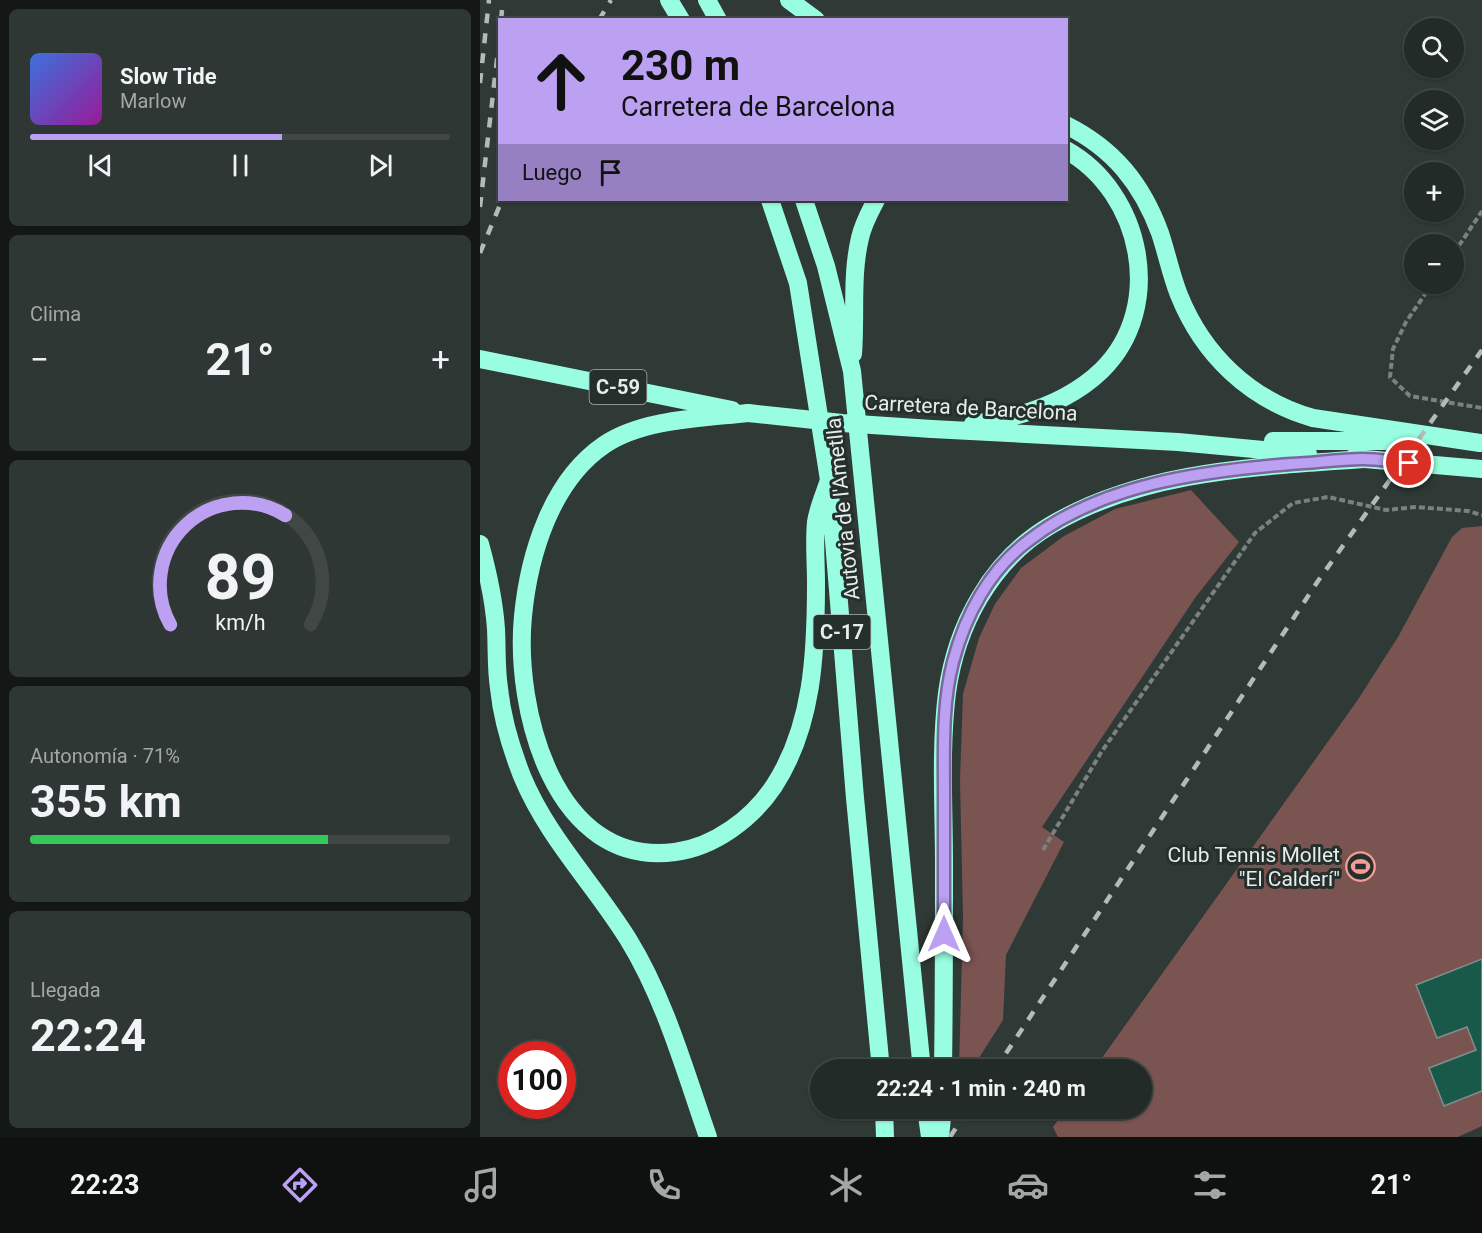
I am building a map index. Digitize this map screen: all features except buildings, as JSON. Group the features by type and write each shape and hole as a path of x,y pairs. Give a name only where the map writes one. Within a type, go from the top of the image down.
{"highway":[{"path":"669,0 680,18"},
{"path":"707,0 717,18"},
{"path":"789,0 813,18"},
{"path":"1068,126 1103,148 1122,166 1139,188 1160,234 1179,294 1199,335 1221,362 1254,392 1294,413 1341,424 1481,444"},
{"path":"932,429 1010,417 1038,409 1062,398 1084,385 1102,370 1116,354 1126,335 1134,316 1138,293 1140,268 1136,244 1120,203 1108,185 1094,169 1068,151"},
{"name":"C-17","path":"770,201 798,283 829,480 854,787 880,1059"},
{"name":"Autovia de l'Ametlla","path":"804,201 826,266 852,371 921,1059"},
{"path":"852,371 856,325 856,261 863,228 876,201"},
{"name":"Carretera de Barcelona","path":"484,360 748,413 842,423 1178,442 1482,469"},
{"path":"748,413 642,428 605,444 576,471 553,508 534,556 523,615 522,643 528,703 542,753 561,796 574,813 601,837 630,851 649,854 686,851 708,843 732,829 754,810 773,788 799,734 808,702 814,661 816,622 816,521 829,480"},
{"name":"Carretera de Barcelona","path":"1178,442 1363,440 1481,444"},
{"path":"943,1059 944,774 947,693 953,661 964,631 974,606 989,581 1020,548 1050,525 1119,495 1175,479 1236,468 1363,459"},
{"path":"480,544 491,584 494,606 498,688 512,747 523,777 552,834 592,885 629,940 652,984 708,1137"},
{"path":"884,1119 885,1137"},
{"path":"928,1119 930,1137"},
{"path":"940,1137 942,1119"}],"path":[{"path":"1464,238 1482,211"},
{"path":"1425,294 1406,322 1393,350 1390,377 1410,396 1482,408"},
{"path":"1043,850 1102,751 1255,533 1293,503 1328,497 1386,510 1416,507 1468,511 1482,515"}],"shaded area":[{"path":"1191,490 1239,542 1195,598 1042,827 1064,842 1006,955 1003,1020 978,1059 959,1059 963,917 960,780 963,694 979,638 995,604 1021,568 1064,536 1115,509"},
{"name":"Club Tennis Mollet \"El Calderí\"","path":"1482,526 1482,1126 1458,1137 1058,1137 1053,1127 1059,1119 1152,1119 1152,1059 1101,1059 1357,701 1398,637 1452,537 1462,528"}],"railway":[{"path":"480,83 489,0"},
{"path":"501,18 503,0"},
{"path":"600,18 611,0"},
{"path":"480,207 498,50"},
{"path":"480,253 502,201"},
{"path":"1002,1059 1318,581 1482,350"},
{"path":"950,1137 962,1119"}],"place":[{"name":"Club Tennis Mollet \"El Calderí\"","path":"1361,867"}],"route":[{"path":"944,934 944,740 947,693 953,661 974,606 989,581 1007,560 1027,541 1050,525 1078,511 1108,498 1175,479 1236,468 1363,459 1409,463"}]}
